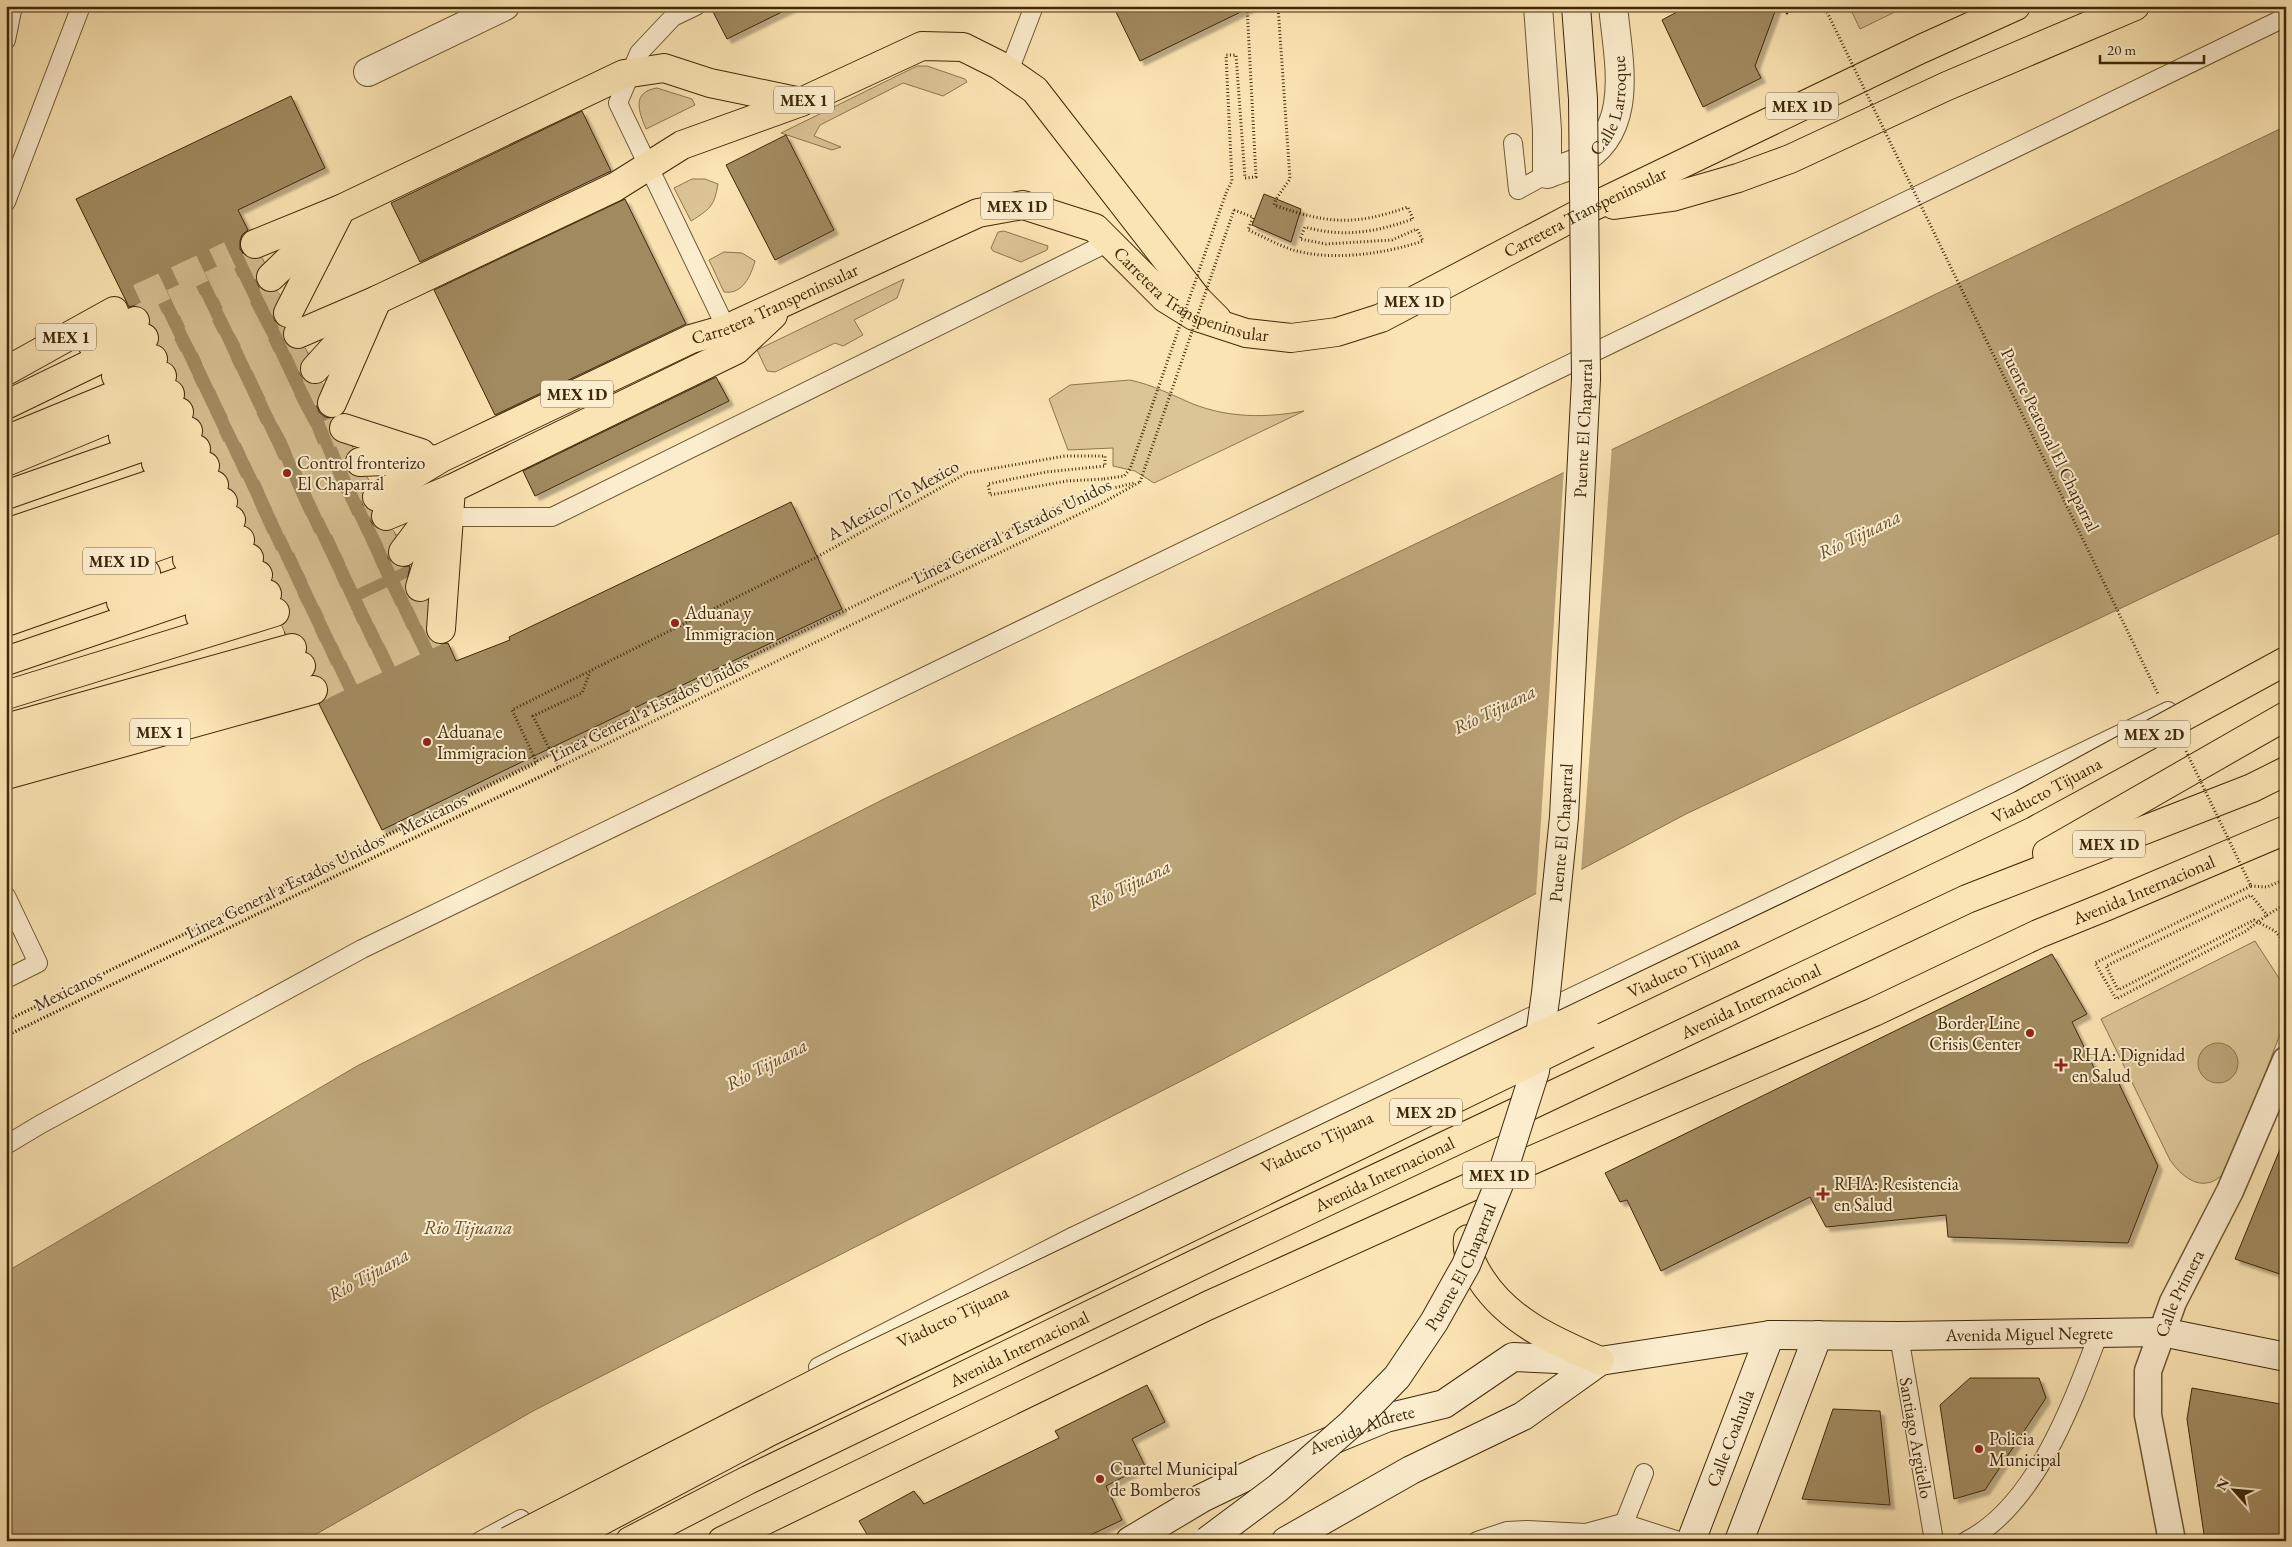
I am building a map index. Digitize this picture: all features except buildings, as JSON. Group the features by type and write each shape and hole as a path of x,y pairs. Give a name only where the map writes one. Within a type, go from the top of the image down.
{"highway":[{"name":"Carretera Transpeninsular","path":"406,523 439,460 691,339 731,340 788,300 978,213 1023,205 1095,228 1165,298 1194,316 1225,327 1246,333 1291,338 1337,332 1372,321 1588,209 1921,49 2016,6"},
{"path":"1588,209 1672,197 1738,178 1790,158 1947,86 2134,6"},
{"name":"MEX 1","path":"293,323 377,300 615,187 649,168 682,145 801,102 922,46 963,47 1009,71 1035,90 1198,300 1225,327"},
{"name":"MEX 1","path":"293,323 341,209 591,89 631,73 664,68 710,83 801,102"},
{"name":"MEX 1","path":"293,323 341,209"},
{"path":"293,323 341,209"},
{"name":"MEX 1","path":"293,323 377,300"},
{"path":"293,323 377,300"},
{"path":"406,523 451,489 731,340"},
{"name":"MEX 1","path":"6,371 214,485"},
{"name":"MEX 1","path":"6,393 214,485"},
{"name":"MEX 1","path":"6,406 214,485"},
{"path":"6,429 214,485"},
{"path":"6,440 214,485"},
{"path":"406,523 439,460"},
{"path":"406,523 439,460"},
{"path":"6,462 214,485"},
{"path":"6,484 214,485"},
{"name":"MEX 1","path":"6,728 214,485"},
{"name":"MEX 1","path":"6,750 214,485"},
{"path":"6,495 214,485"},
{"path":"6,515 214,485"},
{"path":"6,533 214,485"},
{"path":"6,557 214,485"},
{"path":"6,578 214,485"},
{"path":"6,622 214,485"},
{"path":"6,642 214,485"},
{"path":"6,661 214,485"},
{"path":"6,681 214,485"},
{"path":"6,696 214,485"},
{"path":"6,710 214,485"},
{"name":"MEX 1D","path":"6,601 214,485"},
{"path":"406,523 451,489"},
{"path":"2021,805 2286,643"},
{"name":"Viaducto Tijuana","path":"508,1541 853,1365 2021,805 2286,661"},
{"name":"Viaducto Tijuana","path":"563,1541 768,1432 2042,813 2286,677"},
{"name":"MEX 1","path":"6,775 313,690"},
{"path":"1966,900 2286,716"},
{"name":"Avenida Internacional","path":"630,1541 748,1480 1192,1266 1966,900 2252,788 2286,772"},
{"name":"Avenida Internacional","path":"722,1541 1207,1306 1486,1180 1874,1012 2038,934 2286,830"},
{"path":"1486,1180 1474,1215 1468,1242 1472,1266 1492,1297 1512,1314 1547,1338 1600,1361"}],"main road":[{"path":"368,72 505,6"},
{"path":"1538,6 1547,130 1548,174"},
{"name":"Puente El Chaparral","path":"1207,1541 1278,1488 1352,1424 1396,1377 1434,1322 1466,1265 1498,1184 1536,1071 1564,817 1586,378 1583,99 1576,6"},
{"name":"Calle Larroque","path":"1548,174 1578,162 1598,147 1612,126 1617,112 1620,89 1613,6"},
{"name":"Avenida Miguel Negrete","path":"1770,1335 1899,1336 2162,1332 2286,1357"},
{"name":"Avenida Aldrete","path":"1130,1541 1202,1498 1262,1469 1386,1418 1444,1404 1513,1357 1600,1361 1770,1335"},
{"name":"Calle Coahuila","path":"1691,1541 1770,1335"},
{"path":"1739,1541 1818,1335"},
{"name":"Avenida Aldrete","path":"1286,1541 1411,1470 1523,1416 1600,1361"}],"street":[{"name":"Calle Primera","path":"2172,1541 2148,1415 2148,1371 2173,1302 2230,1191 2286,1060"}],"lane":[{"path":"6,40 13,6"},
{"path":"6,202 80,6"},
{"path":"696,6 673,17 639,52 618,103 731,340"},
{"path":"1009,71 1034,6"},
{"path":"6,1145 41,1124 362,949 2286,17"},
{"name":"Calle Larroque","path":"1513,143 1518,190 1548,174"},
{"path":"406,523 552,517 1110,242"},
{"path":"480,1541 1074,1236 2286,654"},
{"path":"6,896 38,963 6,979"},
{"path":"1966,1541 1995,1520 2019,1495 2041,1465 2076,1394 2099,1333"},
{"name":"Santiago Argüello","path":"1899,1336 1934,1541"},
{"path":"1617,1541 1644,1473"},
{"path":"1477,1541 1507,1532 1525,1535 1590,1537 1623,1523 1679,1541"}],"path":[{"name":"A Mexico/To Mexico","path":"590,671 817,557 967,473 1065,456 1105,456 1105,466 1046,472 988,484 990,495 1067,481 1124,476 1130,469 1226,193 1232,182 1226,55 1236,55 1244,178 1256,177 1247,6"},
{"path":"6,1021 1077,497 1140,482 1234,210 1253,218 1248,230 1291,249 1351,256 1395,250 1423,241 1417,229 1392,240 1326,244 1300,239 1305,227 1318,231 1350,233 1381,230 1413,219 1408,207 1378,218 1331,220 1306,216 1274,205 1290,179 1278,6"},
{"path":"1785,6 1787,13 1801,6"},
{"name":"Puente Peatonal El Chaparral","path":"1824,6 2160,698"},
{"name":"Linea General a Estados Unidos","path":"6,1036 1104,502 1140,482"},
{"path":"6,1021 537,762 512,710 590,671"},
{"path":"559,768 532,716 582,693 590,671"},
{"path":"2182,743 2251,886"},
{"path":"2286,878 2267,887 2251,886 2095,963 2116,999 2246,931 2267,915 2286,904"},
{"path":"2267,915 2251,895 2106,966 2118,990 2254,920 2275,930 2286,944"}],"shaded area":[{"path":"1853,6 1907,6 1860,29 1850,8"},
{"path":"917,66 927,66 965,79 967,82 943,96 903,83 820,125 814,136 841,147 832,150 781,133"},
{"path":"657,88 692,99 695,105 646,129 641,116 640,98 649,90"},
{"path":"692,179 705,179 718,184 713,203 691,221 674,188"},
{"path":"1004,231 1048,246 1047,250 1021,262 993,251 991,248 998,232"},
{"path":"724,252 742,253 755,261 745,283 731,292 724,292 709,260"},
{"path":"904,279 897,298 854,320 863,335 843,346 835,343 775,372 767,371 757,350"},
{"path":"1130,380 1155,387 1193,404 1220,412 1262,416 1304,411 1154,483 1135,471 1113,466 1113,448 1068,450 1049,399 1070,385"},
{"path":"2255,941 2286,989 2286,1018 2232,1162 2217,1179 2209,1183 2201,1183 2185,1176 2170,1160 2101,1019"}],"water":[{"name":"Rio Tijuana","path":"2286,126 2286,530 1686,814 1199,1072 535,1410 304,1541 6,1541 6,1272 357,1066 886,798"},
{"path":"2218,1043 2232,1049 2238,1063 2232,1077 2218,1083 2204,1077 2198,1063 2204,1049"}],"pier":[{"path":"1612,445 1581,872 1536,896 1564,468"}],"tunnel":[{"path":"139,298 230,255"},
{"path":"135,321 263,260"},
{"path":"144,338 271,277"},
{"path":"153,359 280,295"},
{"path":"162,376 226,346 288,313"},
{"path":"170,394 298,334"},
{"path":"179,412 307,352"},
{"path":"188,431 315,369"},
{"path":"196,449 324,386"},
{"path":"205,466 270,436 316,411"},
{"path":"214,485 280,454 344,428"},
{"path":"223,502 286,473 352,446"},
{"path":"231,520 355,465"},
{"path":"240,540 369,481"},
{"path":"249,558 365,503"},
{"path":"258,575 386,516"},
{"path":"267,594 395,534"},
{"path":"275,612 403,552"},
{"path":"292,648 420,587"},
{"path":"284,630 350,599"},
{"path":"301,666 430,606"},
{"path":"313,690 441,629"}],"place":[{"name":"Control fronterizo El Chaparral","path":"287,473"},
{"name":"Aduana y Immigracion","path":"675,623"},
{"name":"Aduana e Immigracion","path":"427,742"},
{"name":"Border Line Crisis Center","path":"2030,1033"},
{"name":"RHA: Dignidad en Salud","path":"2061,1065"},
{"name":"RHA: Resistencia en Salud","path":"1823,1194"},
{"name":"Policia Municipal","path":"1979,1449"},
{"name":"Cuartel Municipal de Bomberos","path":"1100,1479"}],"water label":[{"name":"Río Tijuana","path":"1859,534"},
{"name":"Río Tijuana","path":"1494,709"},
{"name":"Río Tijuana","path":"1129,884"},
{"name":"Río Tijuana","path":"766,1064"},
{"name":"Río Tijuana","path":"368,1274"}]}
